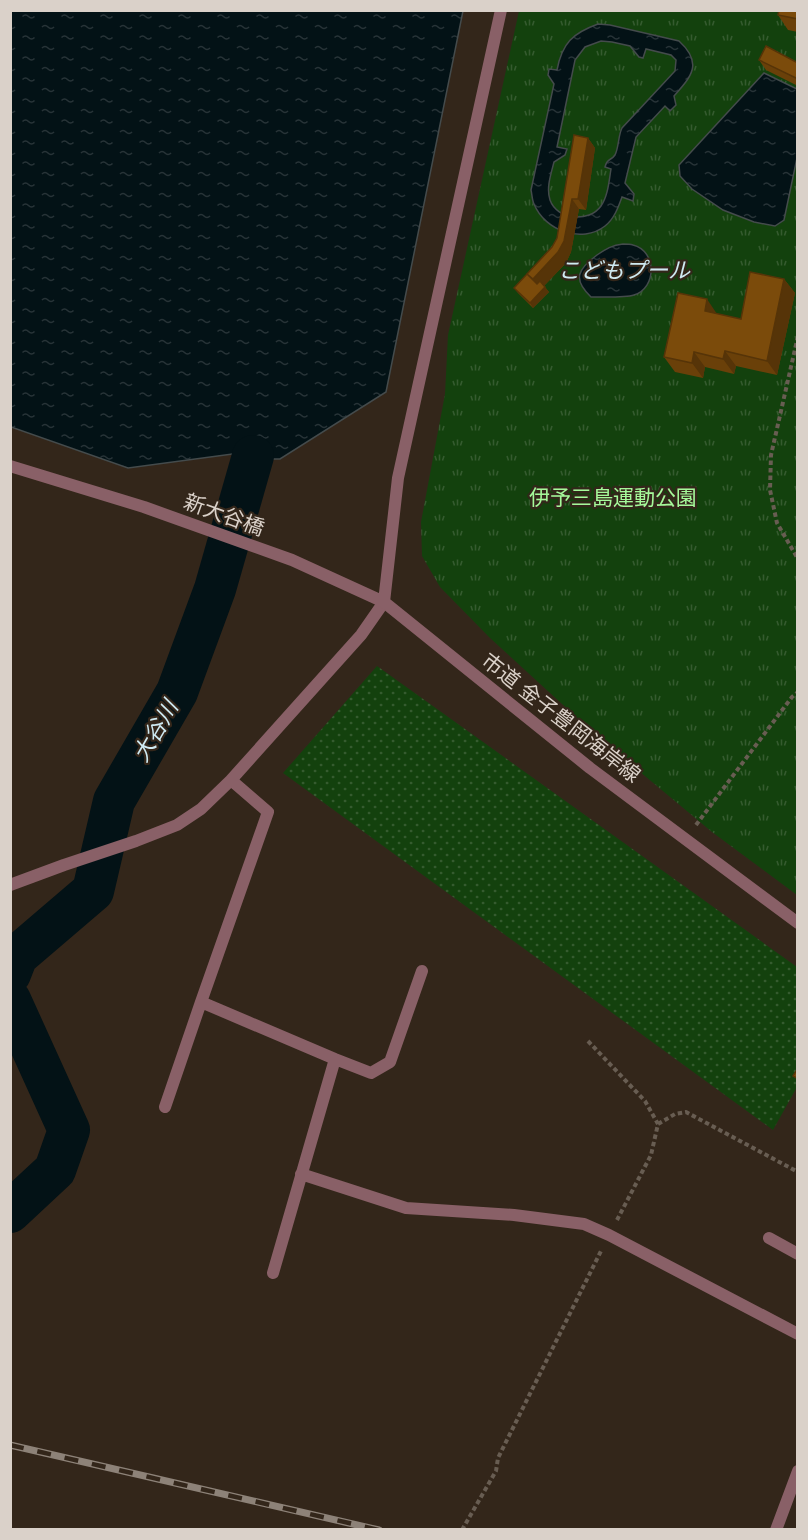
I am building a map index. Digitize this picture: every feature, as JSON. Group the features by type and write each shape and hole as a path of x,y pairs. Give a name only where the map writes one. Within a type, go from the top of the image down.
{"street":[{"path":"10,885 177,825 201,809 231,780 361,635 384,602 398,478 501,10"},
{"name":"新大谷橋","path":"10,466 144,507 292,560"},
{"name":"市道 金子豊岡海岸線","path":"292,560 384,602 590,768 798,923"},
{"path":"165,1107 268,812 231,780"},
{"path":"201,1002 371,1072 390,1062 422,971"},
{"path":"273,1273 335,1059"},
{"path":"301,1174 406,1208 514,1215 584,1224 609,1234 798,1334"},
{"path":"769,1239 798,1254"},
{"path":"776,1530 798,1471"}],"path":[{"path":"798,336 771,455 770,490 777,523 798,559"},
{"path":"685,839 798,692"},
{"path":"462,1530 496,1471 498,1458 609,1234 651,1155 658,1124 645,1101 588,1041"},
{"path":"658,1124 675,1114 686,1112 798,1172"}],"green space":[{"name":"伊予三島運動公園","path":"519,11 797,11 797,895 712,832 597,736 490,638 440,587 422,556 421,522 445,394 448,335"},
{"path":"377,666 797,967 797,1087 773,1130 283,773"}],"water":[{"path":"11,10 463,11 386,392 280,459 262,459 240,453 128,468 11,427"},
{"path":"598,24 679,41 691,56 693,63 690,76 674,96 676,105 670,111 665,106 636,137 625,183 634,194 633,201 622,197 613,217 605,226 586,234 575,234 555,228 546,221 534,204 531,190 554,84 548,75 549,69 557,70 562,53 575,35","holes":["601,41 630,46 639,57 643,58 646,49 671,55 676,60 675,71 622,128 615,155 605,167 611,169 607,193 601,206 589,215 574,217 559,212 554,207 550,200 549,186 554,162 565,155 567,149 557,147 575,60 585,47"]},
{"path":"764,73 797,89 797,158 784,220 775,226 754,222 723,210 692,189 680,176 679,165"},
{"name":"こどもプール","path":"633,245 647,254 651,270 647,285 642,291 630,296 591,297 581,285 580,274 585,265 612,246"}],"building":[{"path":"779,10 798,10 798,19 778,15"},
{"path":"766,46 798,63 798,79 759,60"},
{"path":"574,135 588,138 578,199 572,199 564,241 558,252 533,279 527,274 552,247 557,238"},
{"path":"750,272 784,279 767,361 725,351 723,359 694,352 692,363 664,357 678,293 707,299 705,311 741,319"},
{"path":"527,274 537,284 540,281 545,287 530,303 514,288"},
{"path":"798,1068 798,1079 793,1076"}],"waterway":[{"name":"大谷川","path":"10,974 17,956 93,891 114,801 177,692 215,589 253,456"},
{"name":"大谷川","path":"10,1000 69,1130 55,1170 10,1212"}],"railway":[{"path":"10,1445 379,1530"}]}
